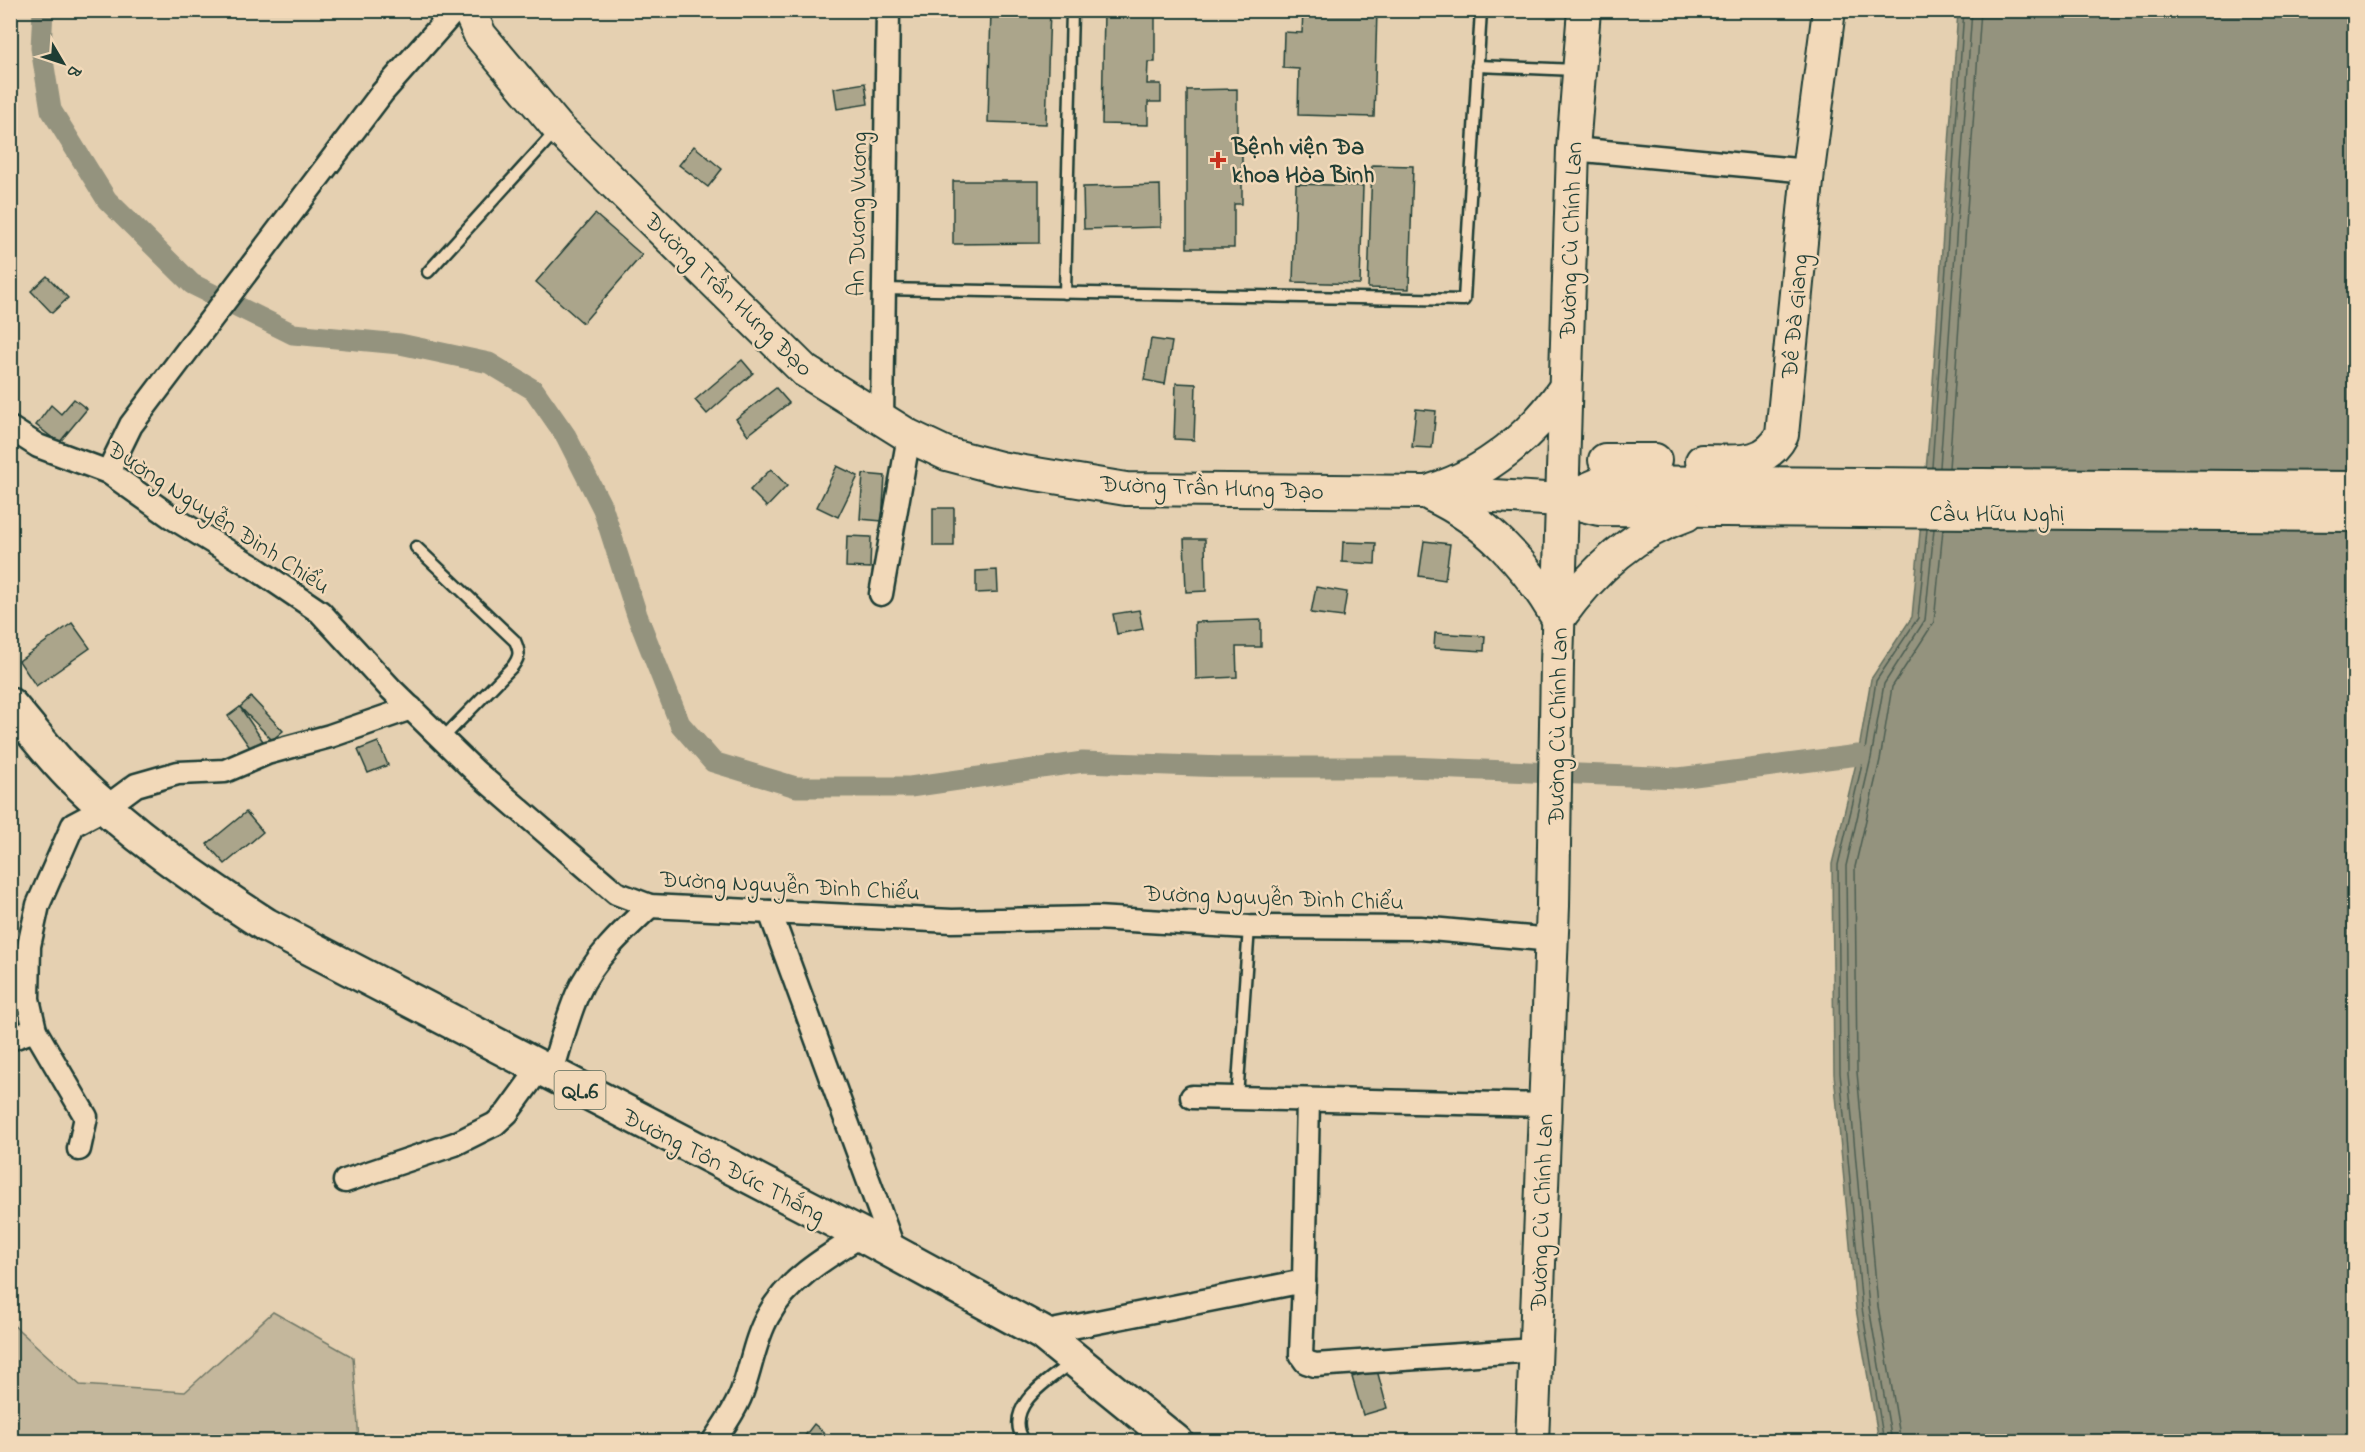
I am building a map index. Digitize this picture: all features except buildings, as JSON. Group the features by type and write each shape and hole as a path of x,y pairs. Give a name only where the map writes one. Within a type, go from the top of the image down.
{"highway":[{"name":"Đường Tôn Đức Thắng","path":"10,705 69,773 105,808 191,877 266,925 862,1235 1042,1333 1176,1442"}],"main road":[{"name":"Đường Trần Hưng Đạo","path":"457,10 475,23 558,128 805,371 909,436 947,454 989,465 1126,489 1425,492 1562,500"},
{"name":"Đường Cù Chính Lan","path":"1532,1442 1552,940 1558,619 1573,149 1584,10"},
{"name":"Đê Đà Giang","path":"1605,460 1751,460 1767,454 1778,442 1784,426 1808,171 1829,10"},
{"path":"1565,388 1579,428 1605,460 1617,469 1641,496"},
{"path":"1425,492 1457,481 1499,456 1538,423 1565,388"},
{"path":"1562,500 1604,482 1641,496"},
{"name":"Cầu Hữu Nghị","path":"1641,496 2355,488"},
{"path":"1425,492 1465,513 1501,543 1532,577 1558,619 1596,573 1632,542 1671,520 1701,510"},
{"name":"Cầu Hữu Nghị","path":"1641,496 1701,510 2355,515"}],"street":[{"path":"108,472 131,425 245,274 382,93 457,10"},
{"name":"An Dương Vương","path":"882,419 882,289 888,10"},
{"path":"1573,149 1808,171"},
{"name":"Đường Nguyễn Đình Chiểu","path":"10,428 39,446 108,472 170,516 255,568 320,612 411,708 475,771 616,893 650,906 952,921 1096,918 1249,927 1420,928 1552,940"},
{"path":"881,594 909,436"},
{"path":"80,1149 86,1117 35,1030 28,999 29,946 38,905 73,825 105,808 136,785 178,773 225,771 267,753 330,736 411,708"},
{"path":"345,1181 455,1144 495,1124 545,1072 577,994 594,966 620,934 650,906"},
{"path":"770,912 895,1253"},
{"path":"10,1039 35,1030"},
{"path":"1192,1097 1545,1105"},
{"path":"1308,1100 1301,1355 1306,1362 1315,1365 1535,1350"},
{"path":"713,1442 730,1417 738,1400 759,1337 768,1316 781,1297 822,1259 862,1235"},
{"path":"1042,1333 1304,1281"}],"lane":[{"path":"1065,293 1072,10"},
{"path":"882,289 1464,300 1480,10"},
{"path":"1477,66 1579,70"},
{"path":"428,272 558,128"},
{"path":"416,547 515,641 519,652 513,666 442,739"},
{"path":"1237,1098 1249,927"},
{"path":"1025,1442 1018,1418 1029,1396 1076,1359"}],"shaded area":[{"path":"273,1312 353,1357 359,1441 11,1441 11,1323 80,1385 185,1392"}],"water":[{"path":"1958,11 2354,11 2354,1441 1879,1441 1856,1309 1834,1074 1832,864 1858,755 1871,679 1912,617 1930,427"}],"waterway":[{"path":"43,10 41,48 51,110 107,200 192,284 293,334 400,344 489,363 534,390 566,436 603,509 637,615 680,724 713,762 796,787 910,787 1083,762 1225,767 1407,767 1679,778 1858,755"}],"place":[{"name":"Bệnh viện Đa khoa Hòa Bình","path":"1218,160"}]}
